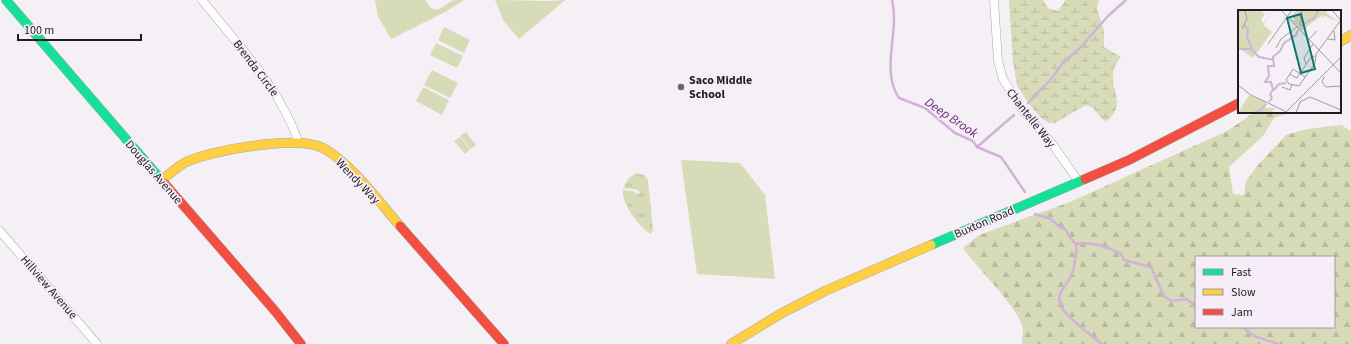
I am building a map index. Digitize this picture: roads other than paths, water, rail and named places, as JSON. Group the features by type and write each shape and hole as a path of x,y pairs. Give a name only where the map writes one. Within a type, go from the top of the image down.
{"street":[{"name":"Douglas Avenue","path":"6,0 276,311 301,344"},
{"name":"Brenda Circle","path":"202,0 267,81 290,119 299,143"},
{"name":"Chantelle Way","path":"994,0 998,61 1003,79 1021,108 1079,182"},
{"path":"1341,41 1351,35"},
{"name":"Buxton Road","path":"731,344 782,313 825,291 1164,144 1238,105"},
{"name":"Wendy Way","path":"162,180 179,166 195,160 253,148 299,143 322,148 346,166 504,344"},
{"name":"Hillview Avenue","path":"0,231 97,344"}],"waterway":[{"name":"Deep Brook","path":"892,0 894,25 891,75 899,98 925,108 955,133 973,141 977,147 1001,157 1025,192"},
{"path":"1028,103 1052,78 1062,64 1080,48 1108,16 1126,0"},
{"path":"977,147 1014,115"},
{"name":"Deep Brook","path":"1035,214 1051,219 1061,228 1065,229 1076,244 1087,243 1105,247 1121,254 1124,260 1151,267 1164,296 1171,301 1187,299 1195,306"},
{"path":"1076,244 1076,259 1072,274 1059,296 1059,301 1065,312 1078,325 1102,344"},
{"name":"Deep Brook","path":"1244,328 1254,336 1278,344"}],"place":[{"name":"Saco Middle School","path":"681,87"}]}
